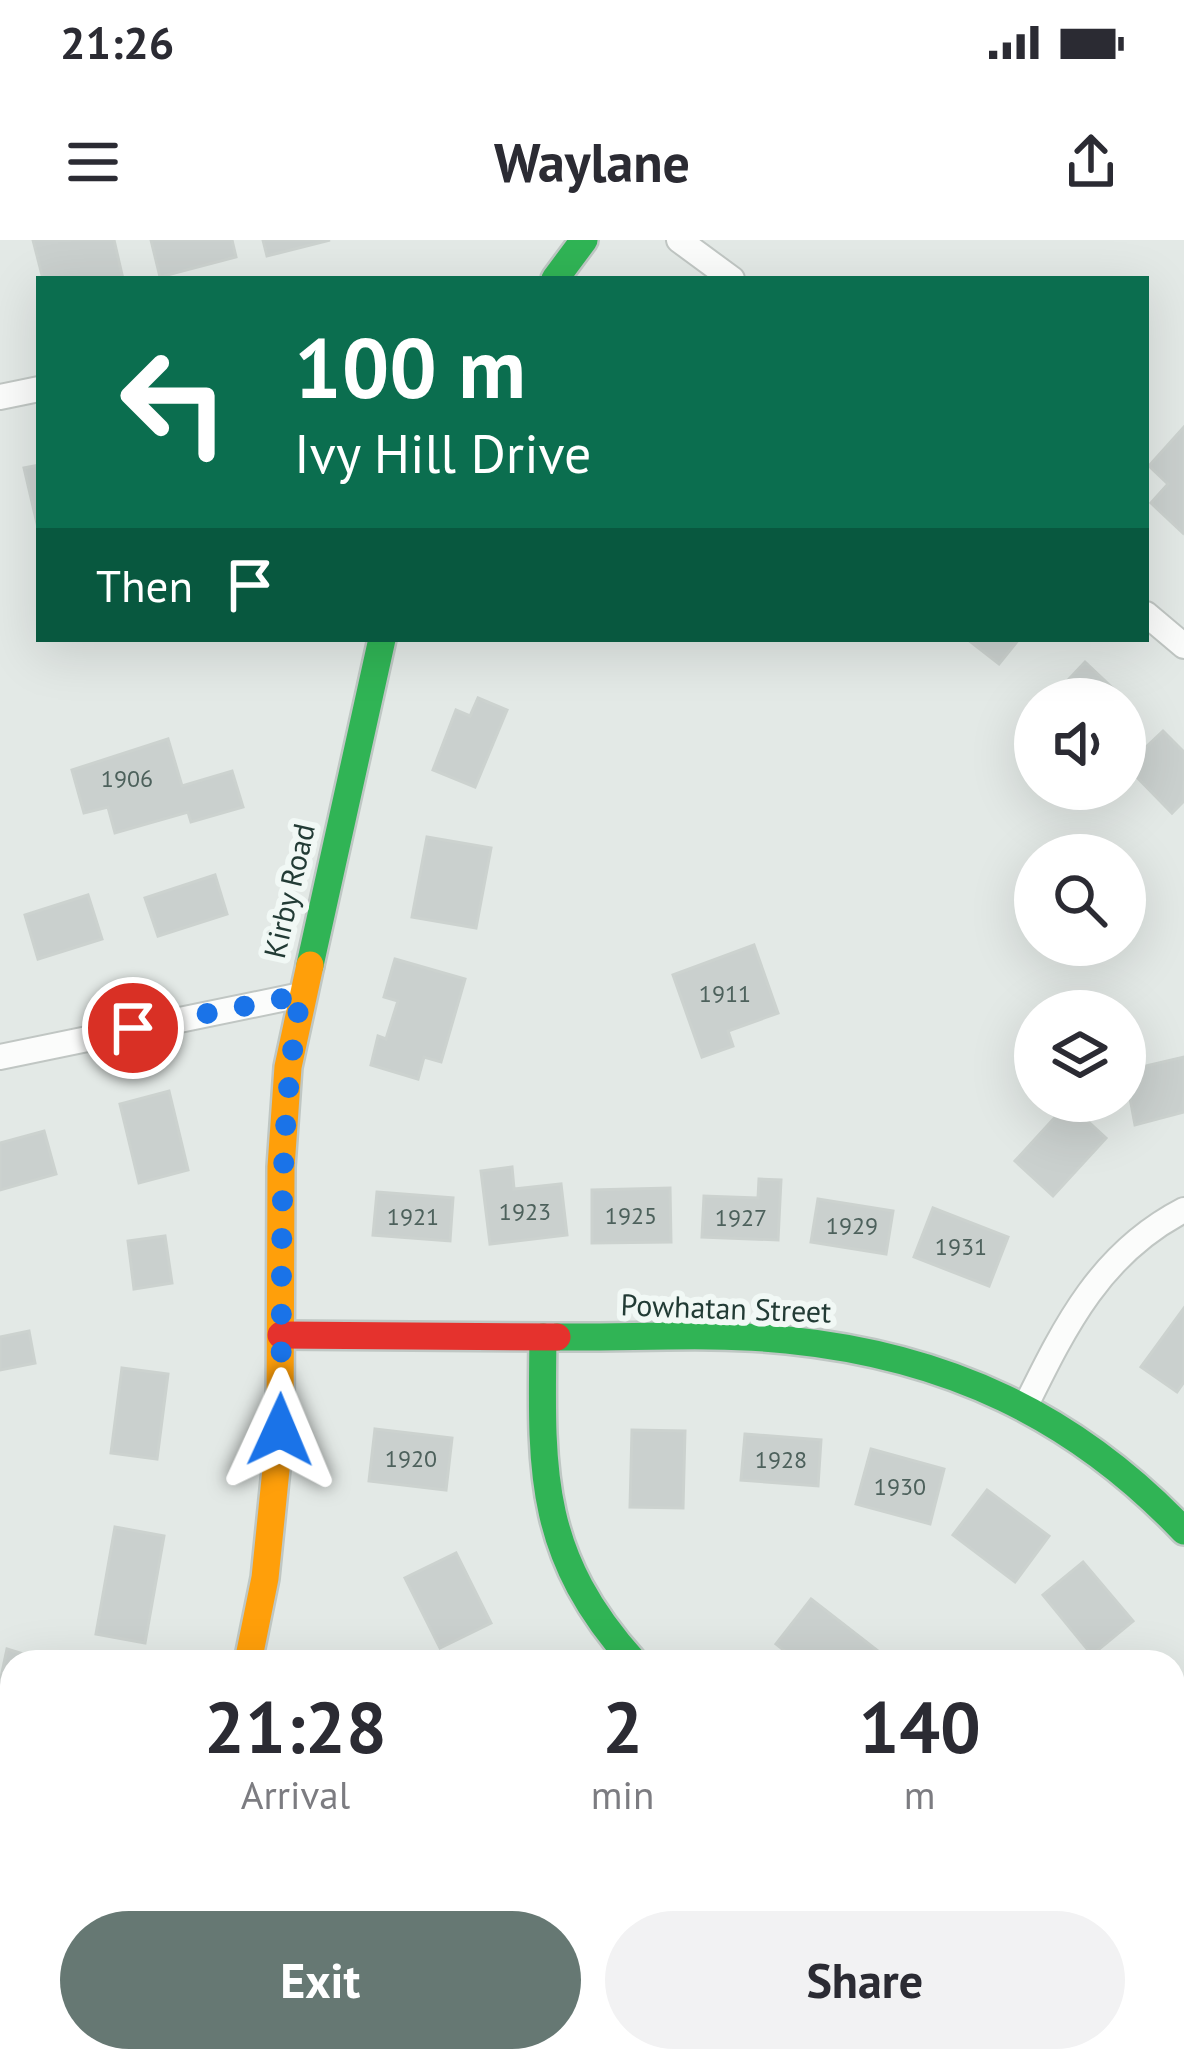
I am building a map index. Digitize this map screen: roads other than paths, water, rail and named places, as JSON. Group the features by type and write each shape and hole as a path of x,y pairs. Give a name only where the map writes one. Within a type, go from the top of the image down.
{"street":[{"path":"557,276 584,240"},
{"path":"679,240 729,276"},
{"path":"0,397 36,390"},
{"path":"1149,617 1184,646"},
{"name":"Kirby Road","path":"250,1650 275,1493 281,1167 288,1067 381,642"},
{"path":"0,1057 301,995"},
{"path":"1026,1405 1070,1317 1096,1278 1124,1249 1184,1210"},
{"name":"Powhatan Street","path":"281,1335 783,1339 860,1348 920,1362 1026,1405 1125,1472 1184,1531"},
{"path":"543,1337 541,1464 546,1508 558,1551 581,1600 622,1650"}]}
